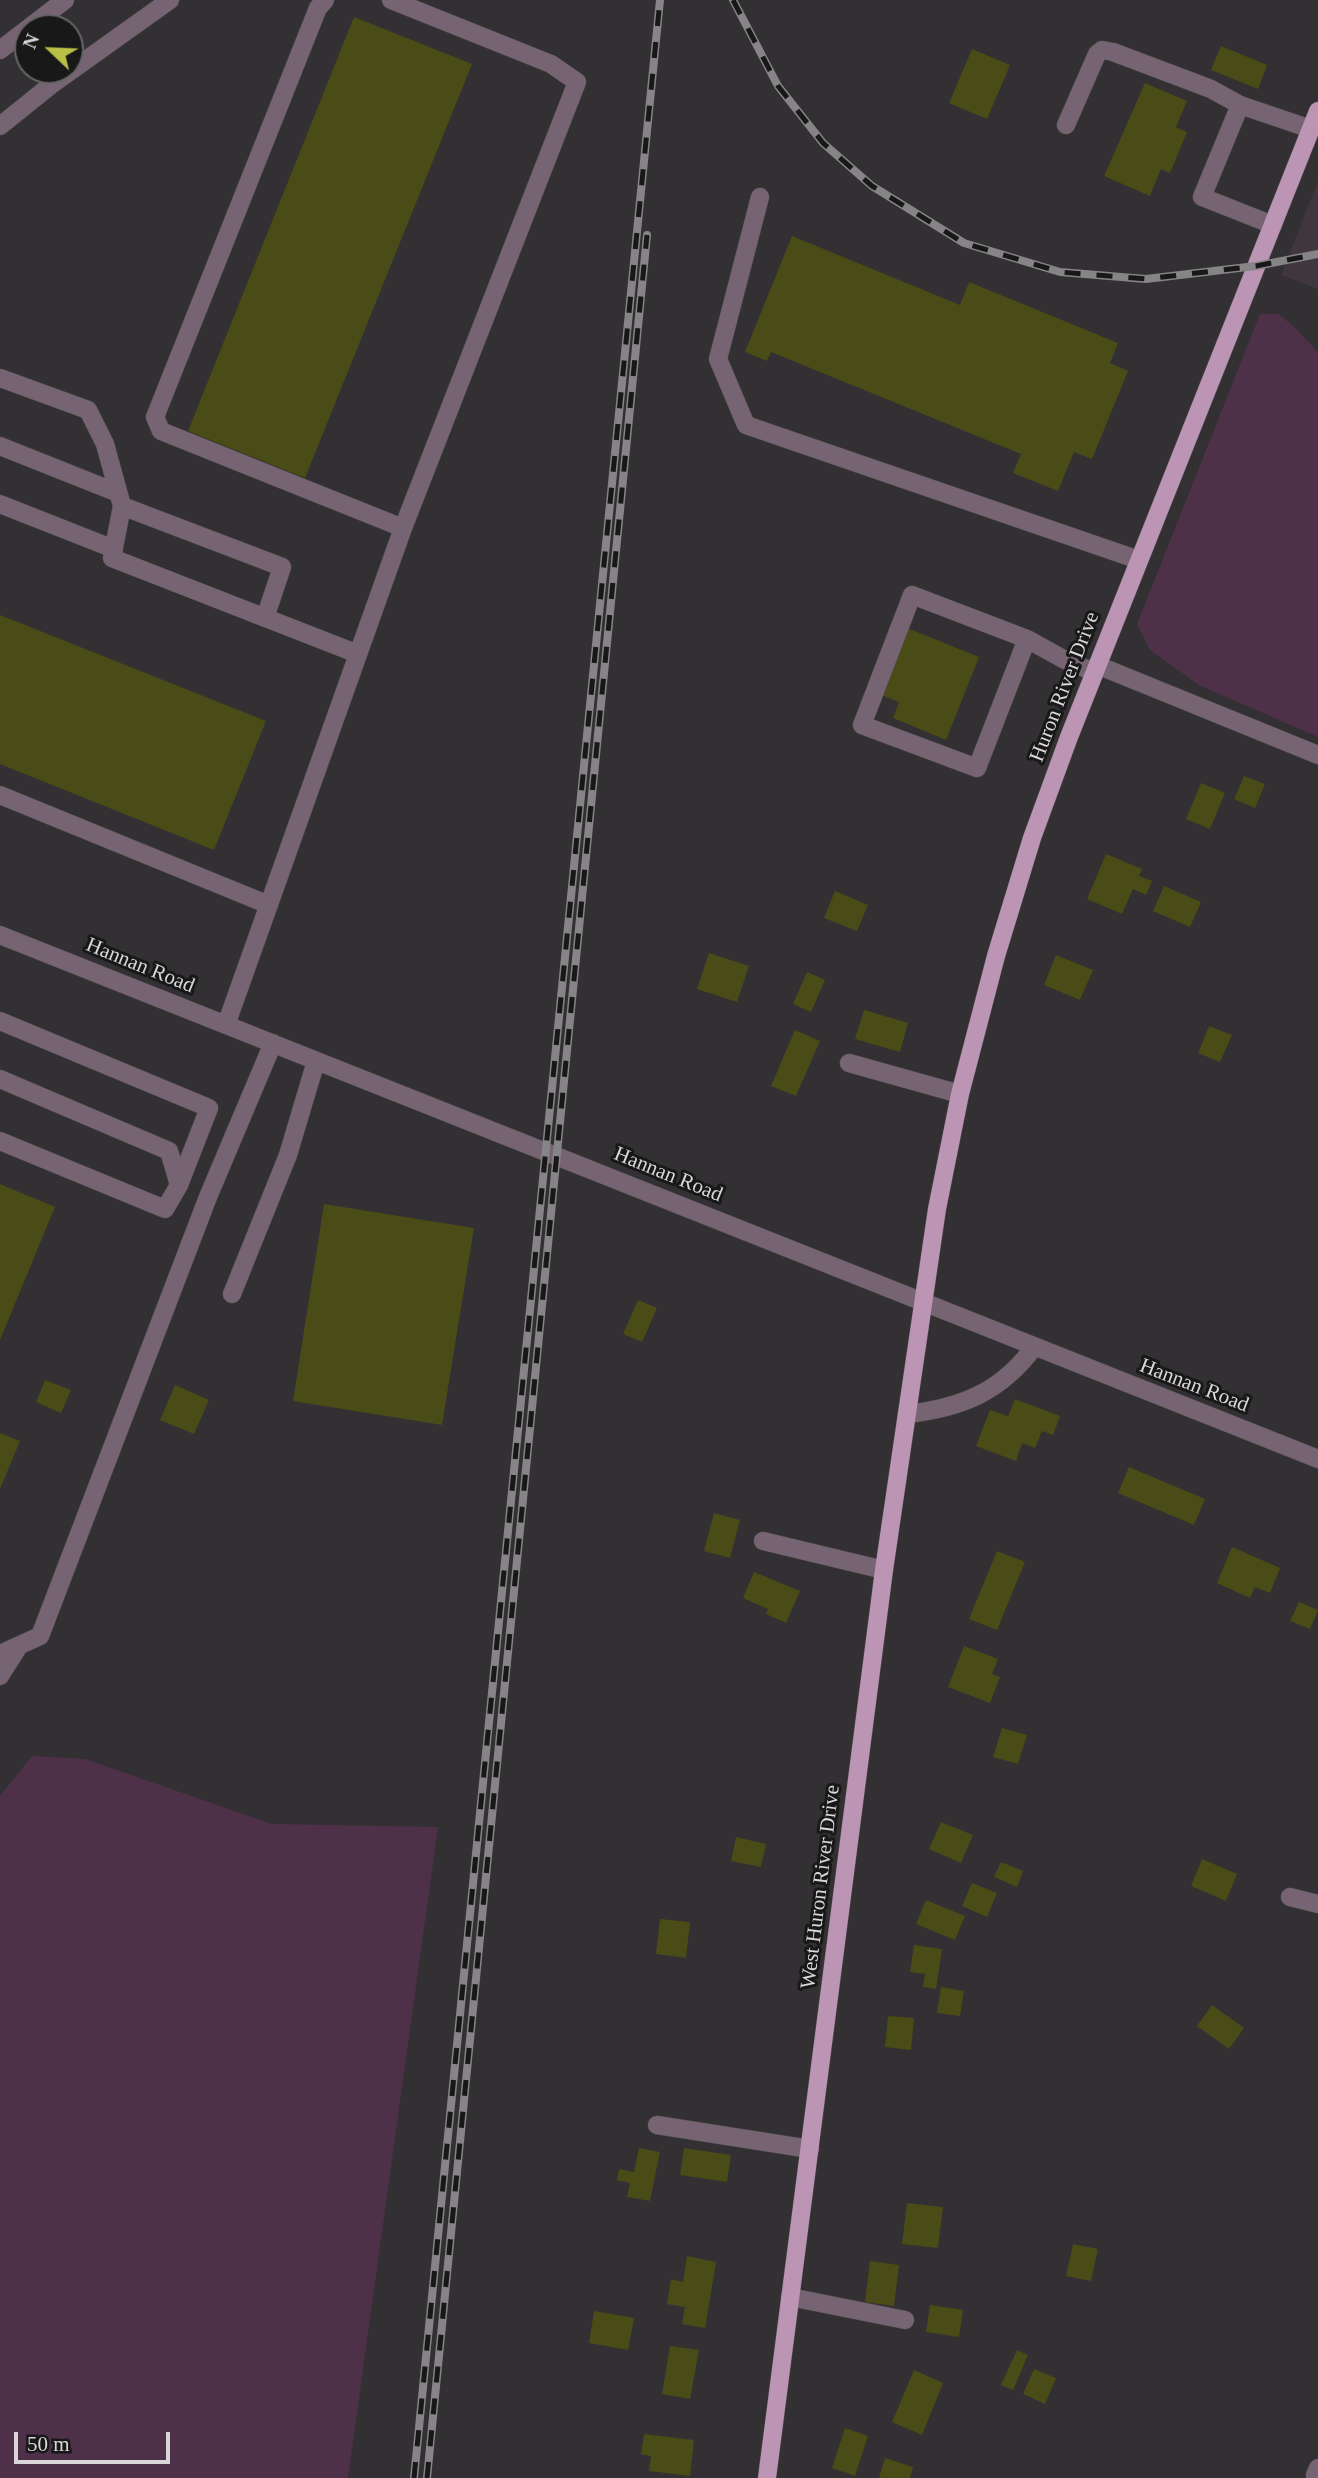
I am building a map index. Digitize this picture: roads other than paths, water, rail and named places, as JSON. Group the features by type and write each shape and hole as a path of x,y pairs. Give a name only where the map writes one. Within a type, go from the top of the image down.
{"main road":[{"name":"Huron River Drive","path":"922,1301 947,1152 960,1094 996,956 1032,838 1095,669 1318,111"},
{"name":"West Huron River Drive","path":"767,2478 884,1570 922,1301"}],"street":[{"path":"0,50 65,0"},
{"path":"0,126 51,85 170,0"},
{"path":"326,0 318,8 155,417 161,431 403,528"},
{"path":"226,1025 403,528 577,82 551,64 391,0"},
{"path":"1066,125 1097,54 1102,50 1211,89 1240,105 1311,129"},
{"path":"1240,105 1202,197 1273,225"},
{"path":"760,197 718,359 746,425 1139,560"},
{"path":"0,377 88,410 105,444 120,500 112,558 358,654"},
{"path":"0,446 120,500 282,566 265,618"},
{"path":"0,504 114,549"},
{"path":"1027,639 977,768 862,725 912,595 1027,639 1065,660 1095,669 1318,755"},
{"path":"0,795 269,905"},
{"name":"Hannan Road","path":"0,935 1318,1459"},
{"path":"0,1021 209,1108 179,1185 165,1209 0,1142"},
{"path":"0,1654 40,1636 208,1197 273,1043"},
{"path":"232,1294 288,1155 316,1060"},
{"path":"849,1063 960,1094"},
{"path":"0,1079 169,1152 179,1185"},
{"path":"179,1185 208,1197"},
{"path":"907,1414 958,1405 989,1388 1020,1366 1034,1347"},
{"path":"763,1541 884,1570"},
{"path":"0,1676 19,1646"},
{"path":"1290,1897 1318,1904"},
{"path":"657,2125 810,2149"},
{"path":"790,2297 905,2320"}],"railway":[{"path":"414,2478 660,0"},
{"path":"733,0 778,86 823,143 872,186 964,243 1060,272 1146,279 1256,266 1318,254"},
{"path":"427,2478 647,235"}]}
